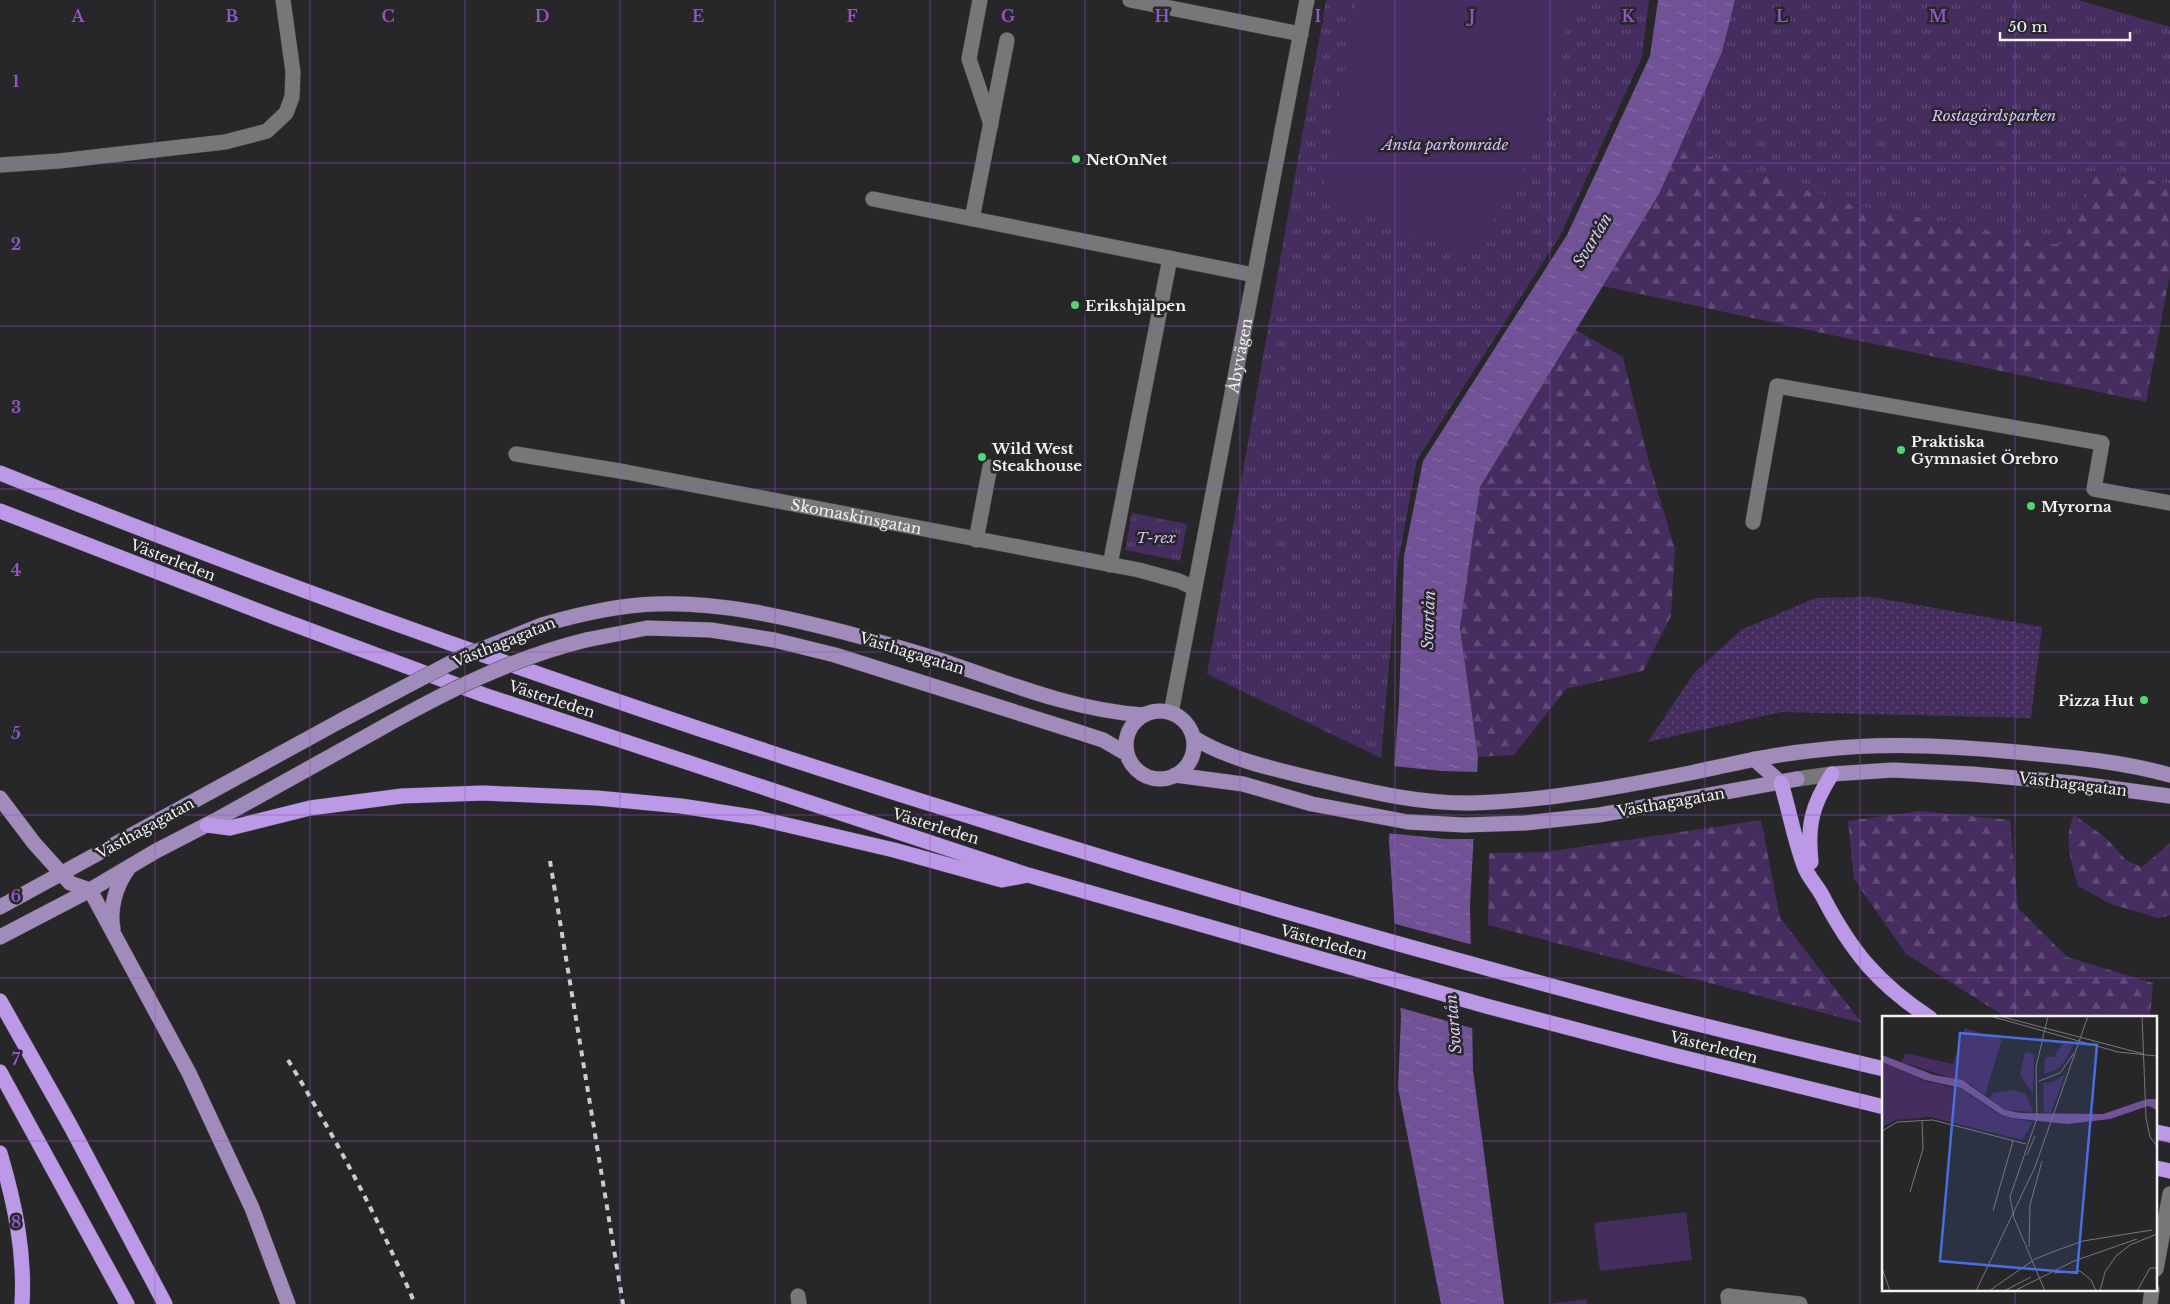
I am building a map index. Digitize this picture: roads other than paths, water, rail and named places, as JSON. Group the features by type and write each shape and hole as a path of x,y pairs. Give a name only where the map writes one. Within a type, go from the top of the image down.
{"highway":[{"name":"Västerleden","path":"0,473 307,592 637,708 964,816 1486,968 1626,1006 1882,1069"},
{"name":"Västerleden","path":"0,511 274,618 484,695 1028,875 1486,1006 1668,1054 1882,1107"},
{"path":"1813,880 1808,840 1809,824 1818,795 1832,774"},
{"path":"1782,783 1805,869 1843,935 1871,971 1886,985 1927,1016"},
{"path":"207,825 230,828 310,808 402,796 483,793 597,798 681,806 753,817 849,839 1002,880 1028,875"},
{"path":"0,1001 70,1124 165,1304"},
{"path":"0,1072 127,1304"},
{"path":"0,1154 14,1205 21,1242 23,1267 22,1304"}],"main road":[{"name":"Västhagagatan","path":"3,905 342,720 460,658 542,625 596,611 657,604 696,604 755,611 818,624 907,649 1087,708 1143,715"},
{"name":"Västhagagatan","path":"0,937 90,890 112,885 131,866 156,851 207,825 417,708 483,676 527,657 586,640 655,628 712,630 774,640 835,655 1103,740 1127,754"},
{"path":"1160,711 1171,712 1184,721 1192,737 1193,749 1190,760 1175,775 1157,778 1146,776 1132,764 1127,754 1128,733 1133,723 1143,715 1160,711"},
{"name":"Västhagagatan","path":"1192,737 1209,748 1291,773 1376,793 1424,800 1471,803 1553,796 1644,781 1788,753 1868,746 1954,746 2066,756 2138,766 2170,775"},
{"path":"1754,759 1782,783"},
{"name":"Västhagagatan","path":"1832,774 1893,770 1972,774 2074,783 2170,796"},
{"name":"Västhagagatan","path":"1175,775 1243,784 1312,804 1376,816 1439,824 1495,825 1600,814 1797,780"},
{"path":"0,798 34,843 70,883 90,890 197,1091 252,1208 288,1304"},
{"path":"112,885 114,933"}],"street":[{"path":"0,165 59,161 225,142 267,131 286,113 292,97 293,72 283,0"},
{"path":"980,0 969,59 991,125"},
{"path":"1130,0 1301,34"},
{"name":"Åbyvägen","path":"1171,712 1307,0"},
{"path":"972,219 1007,40"},
{"path":"873,199 1254,275"},
{"path":"1110,565 1170,258"},
{"path":"1753,522 1776,386 2102,443 2094,489 2170,503"},
{"name":"Skomaskinsgatan","path":"516,454 626,472 1139,570 1179,581 1194,588"},
{"path":"976,540 990,467"},
{"name":"Västhagagatan","path":"1797,780 1832,774"},
{"path":"2158,1260 2170,1194"},
{"path":"1729,1304 1728,1296 1800,1304"}],"water":[{"name":"Svartån","path":"1658,0 1735,0 1722,52 1659,194 1480,487 1460,628 1478,757 1470,905 1473,1070 1504,1304 1441,1304 1398,1088 1401,1017 1389,841 1399,702 1404,556 1423,461 1567,235 1650,56"}],"railway":[{"path":"550,861 623,1304"},
{"path":"288,1060 356,1180 387,1241 415,1304"}],"place":[{"name":"NetOnNet","path":"1076,159"},
{"name":"Erikshjälpen","path":"1075,305"},
{"name":"Praktiska Gymnasiet Örebro","path":"1901,450"},
{"name":"Wild West Steakhouse","path":"982,457"},
{"name":"Myrorna","path":"2031,506"},
{"name":"Pizza Hut","path":"2144,700"}],"park label":[{"name":"Rostagårdsparken","path":"1994,115"},
{"name":"Ånsta parkområde","path":"1445,144"},
{"name":"T-rex","path":"1156,537"}]}
